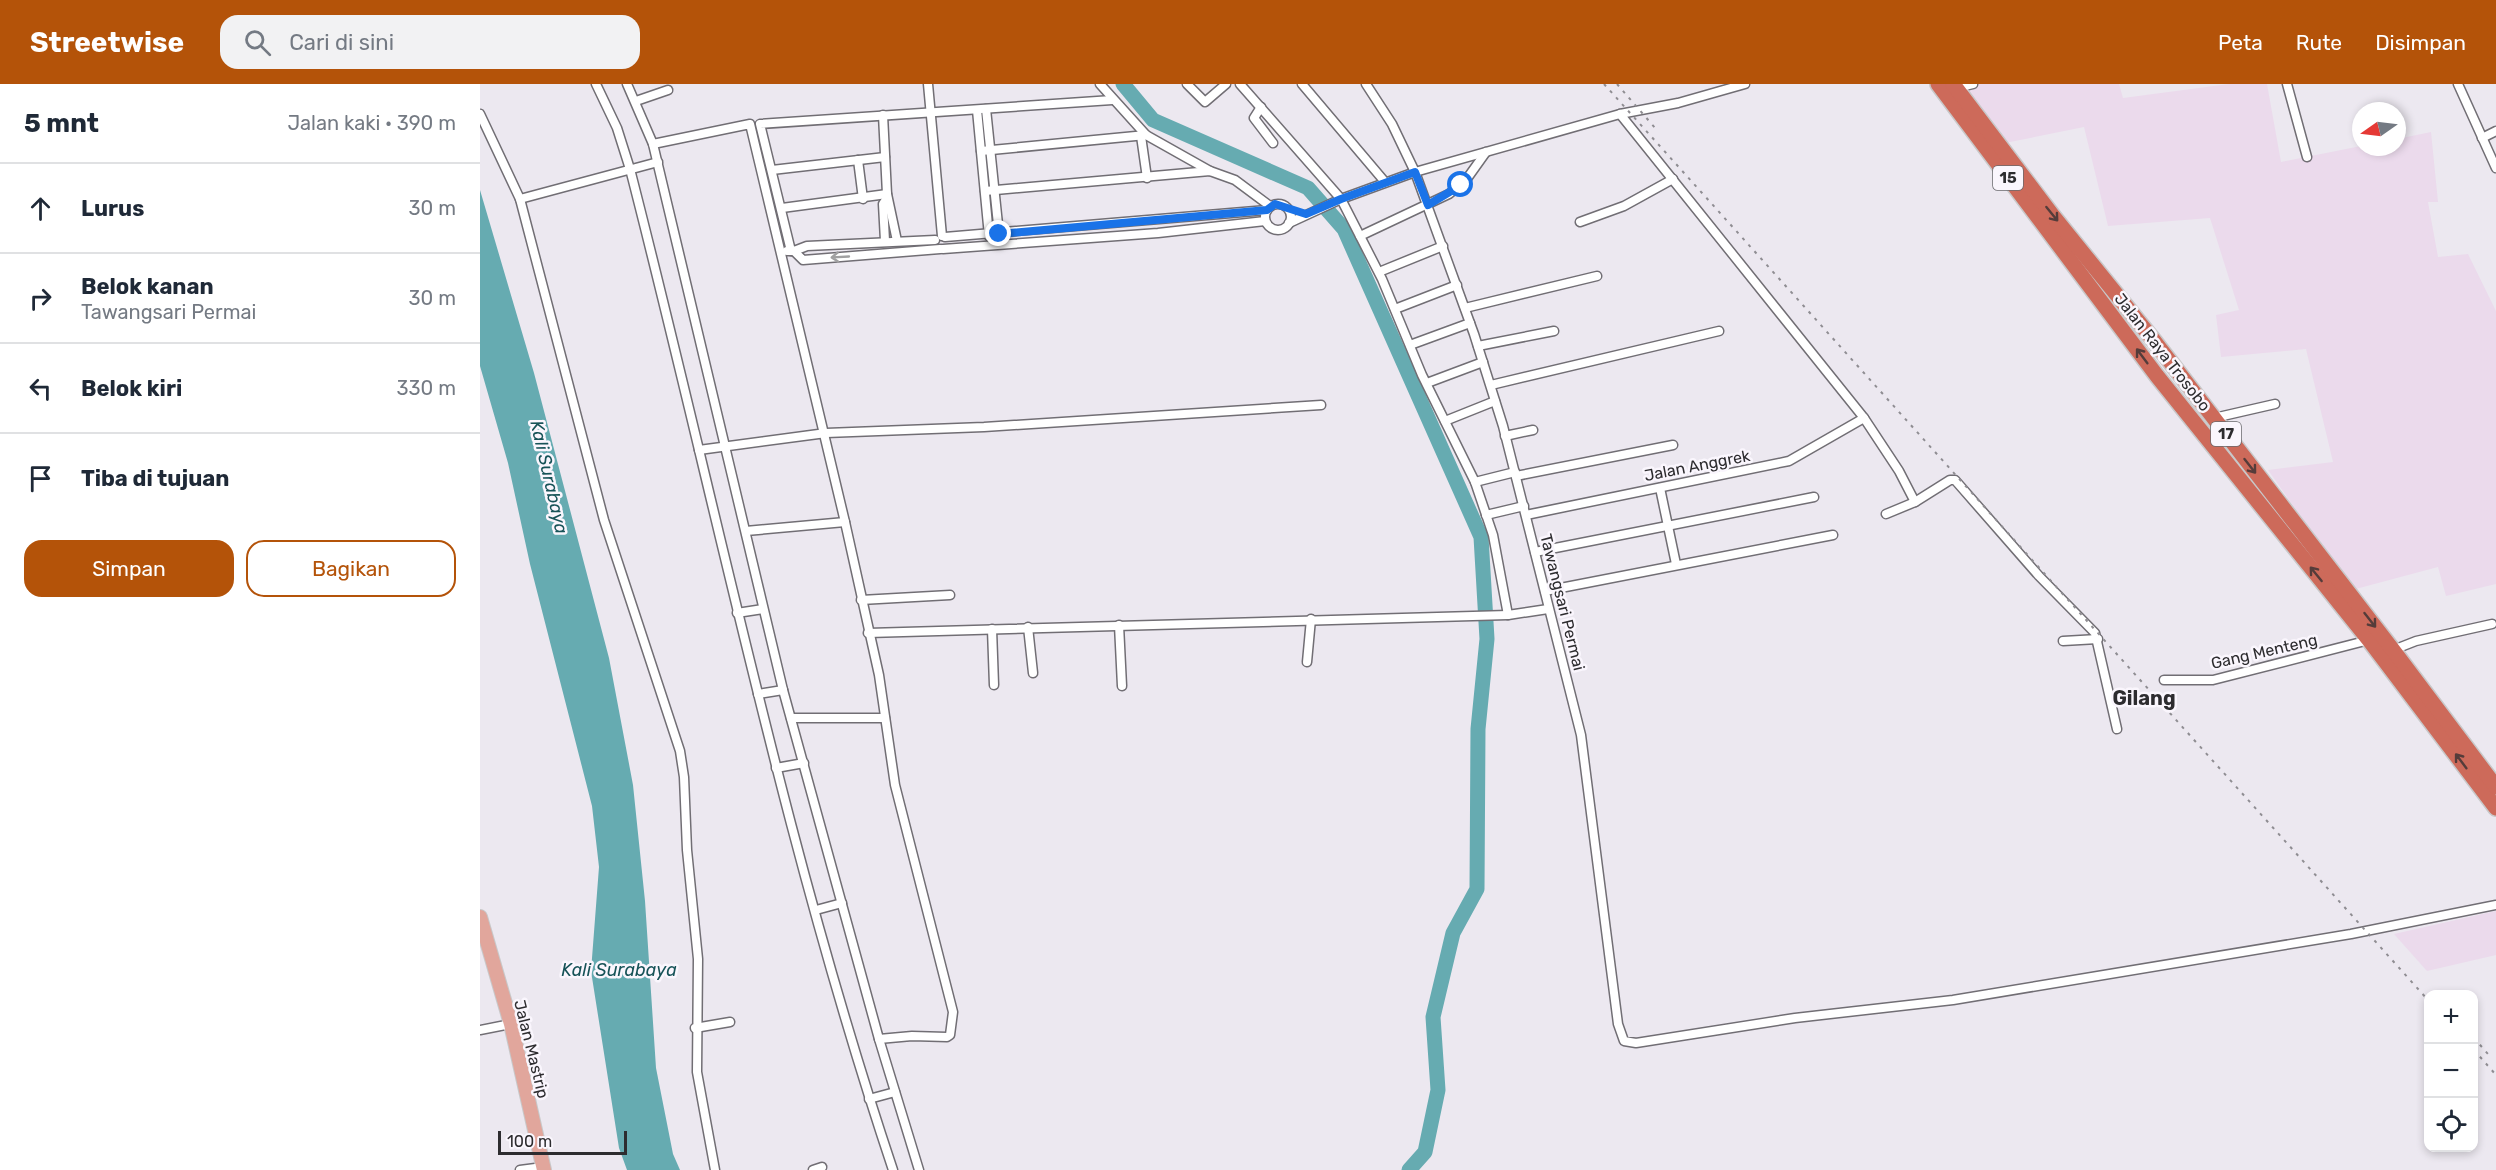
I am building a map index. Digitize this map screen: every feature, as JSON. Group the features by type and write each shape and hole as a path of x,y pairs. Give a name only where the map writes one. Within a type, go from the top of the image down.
{"highway":[{"name":"Jalan Raya Trosobo","path":"1938,84 2167,388 2369,640 2496,808"},
{"name":"Jalan Raya Trosobo","path":"1954,86 2053,216 2194,392 2496,787"},
{"path":"2167,388 2179,374"},
{"path":"2181,405 2187,395 2194,392"}],"main road":[{"name":"Jalan Mastrip","path":"480,917 483,938 511,1024 543,1169"}],"street":[{"path":"596,84 617,128 632,168 777,768 893,1170"},
{"path":"627,84 653,144 655,162 723,447 746,531 761,609 781,691 791,718 801,763 879,1039 892,1093 919,1170"},
{"path":"928,84 941,238 935,244 942,249"},
{"path":"1100,84 1144,136 1210,171 1235,180 1269,208"},
{"path":"1187,84 1204,102 1226,84"},
{"path":"1240,84 1337,200 1379,272 1426,383 1475,482 1493,535 1505,615"},
{"path":"1302,84 1385,182"},
{"path":"1112,100 760,124 793,251 803,260 1158,233 1265,221 1276,230 1337,200 1415,172 1620,114 1678,103 1745,84"},
{"path":"1954,86 1973,84"},
{"path":"2287,84 2307,157"},
{"path":"2458,84 2496,168"},
{"name":"Tawangsari Permai","path":"1368,86 1392,124 1428,205 1491,385 1525,510 1581,735 1618,1024 1624,1041 1636,1043 1796,1018 1953,1000 2351,934 2496,905"},
{"path":"636,101 668,90"},
{"path":"1261,107 1254,118 1273,143"},
{"path":"981,109 989,236"},
{"path":"480,114 520,199 603,520 680,751 684,777 687,849 698,950 695,1028 698,1084 715,1170"},
{"path":"1620,114 1864,418 1899,471 1915,502"},
{"path":"883,115 887,196 891,203 897,241"},
{"path":"653,144 750,124 826,433 879,675 895,785 953,1012 950,1035 947,1037 912,1036 879,1039"},
{"path":"2482,138 2496,131"},
{"path":"985,150 1144,136"},
{"path":"1144,136 1147,178"},
{"path":"985,150 994,189 999,234"},
{"path":"1360,236 1428,205 1461,185 1487,152"},
{"path":"772,170 885,157"},
{"path":"858,160 863,199"},
{"path":"520,199 655,162"},
{"path":"985,191 1210,171"},
{"path":"1580,222 1624,206 1672,179"},
{"path":"782,208 887,196"},
{"path":"885,241 883,204 887,196"},
{"path":"781,251 793,251 807,246 865,241 989,236 1157,221 1269,208 1280,204 1309,213"},
{"path":"1285,207 1290,217 1289,223"},
{"path":"1265,221 1269,208"},
{"path":"1157,221 1158,233"},
{"path":"1053,230 1055,241"},
{"path":"865,241 865,256"},
{"path":"1379,272 1443,246"},
{"path":"1465,308 1597,276"},
{"path":"1395,309 1457,285"},
{"path":"1410,345 1470,322"},
{"path":"1478,346 1554,331"},
{"path":"1491,385 1719,331"},
{"path":"1426,383 1483,362"},
{"path":"1445,421 1495,401"},
{"path":"2214,418 2275,404"},
{"path":"701,450 826,433 995,426 1321,405"},
{"name":"Jalan Anggrek","path":"1486,516 1660,488 1789,461 1864,418"},
{"path":"1505,436 1533,430"},
{"path":"1475,482 1673,445"},
{"path":"1886,514 1915,502 1950,480 1955,480 2098,639 2118,729"},
{"path":"1660,488 1676,564"},
{"path":"1535,552 1814,497"},
{"path":"746,531 845,522"},
{"path":"1545,591 1833,535"},
{"path":"861,600 950,596"},
{"path":"739,613 761,609"},
{"path":"868,633 1311,619 1472,617 1548,609"},
{"path":"1307,662 1311,619"},
{"path":"2393,650 2416,641 2492,624"},
{"path":"1119,626 1122,686"},
{"path":"1028,627 1033,672"},
{"path":"992,629 994,685"},
{"path":"2063,641 2098,639"},
{"name":"Gang Menteng","path":"2164,680 2213,680 2369,640"},
{"path":"759,694 781,691"},
{"path":"791,718 885,718"},
{"path":"777,768 801,763"},
{"path":"817,910 840,903"},
{"path":"695,1028 730,1022"},
{"path":"480,1030 511,1024"},
{"path":"871,1098 892,1093"},
{"path":"813,1170 822,1167"},
{"path":"520,1170 543,1169"}],"shaded area":[{"path":"1962,84 2119,84 2123,98 2229,84 2267,84 2281,162 2352,148 2352,156 2406,156 2406,137 2431,132 2438,202 2428,202 2438,257 2468,254 2496,311 2496,584 2446,596 2438,567 2352,590 2268,470 2333,462 2306,349 2221,357 2216,315 2239,310 2210,218 2108,226 2084,127 2005,143"},
{"path":"2496,911 2496,955 2427,971 2394,934"}],"water":[{"name":"Kali Surabaya","path":"480,190 534,373 609,658 633,785 645,901 656,1068 673,1154 680,1170 627,1170 619,1148 591,971 599,867 592,806 530,564 508,463 480,366"}],"waterway":[{"path":"1123,84 1153,120 1308,188 1344,229 1481,537 1487,639 1478,729 1477,889 1453,933 1433,1017 1438,1090 1425,1152 1409,1170"}],"railway":[{"path":"1604,84 2424,996"},
{"path":"1617,84 1656,129"},
{"path":"2478,1043 2488,1054"},
{"path":"2478,1055 2496,1075"}],"district":[{"name":"Gilang","path":"2144,698"}],"route":[{"path":"999,234 1267,210 1275,204 1306,214 1415,172 1428,205 1461,185"}]}
